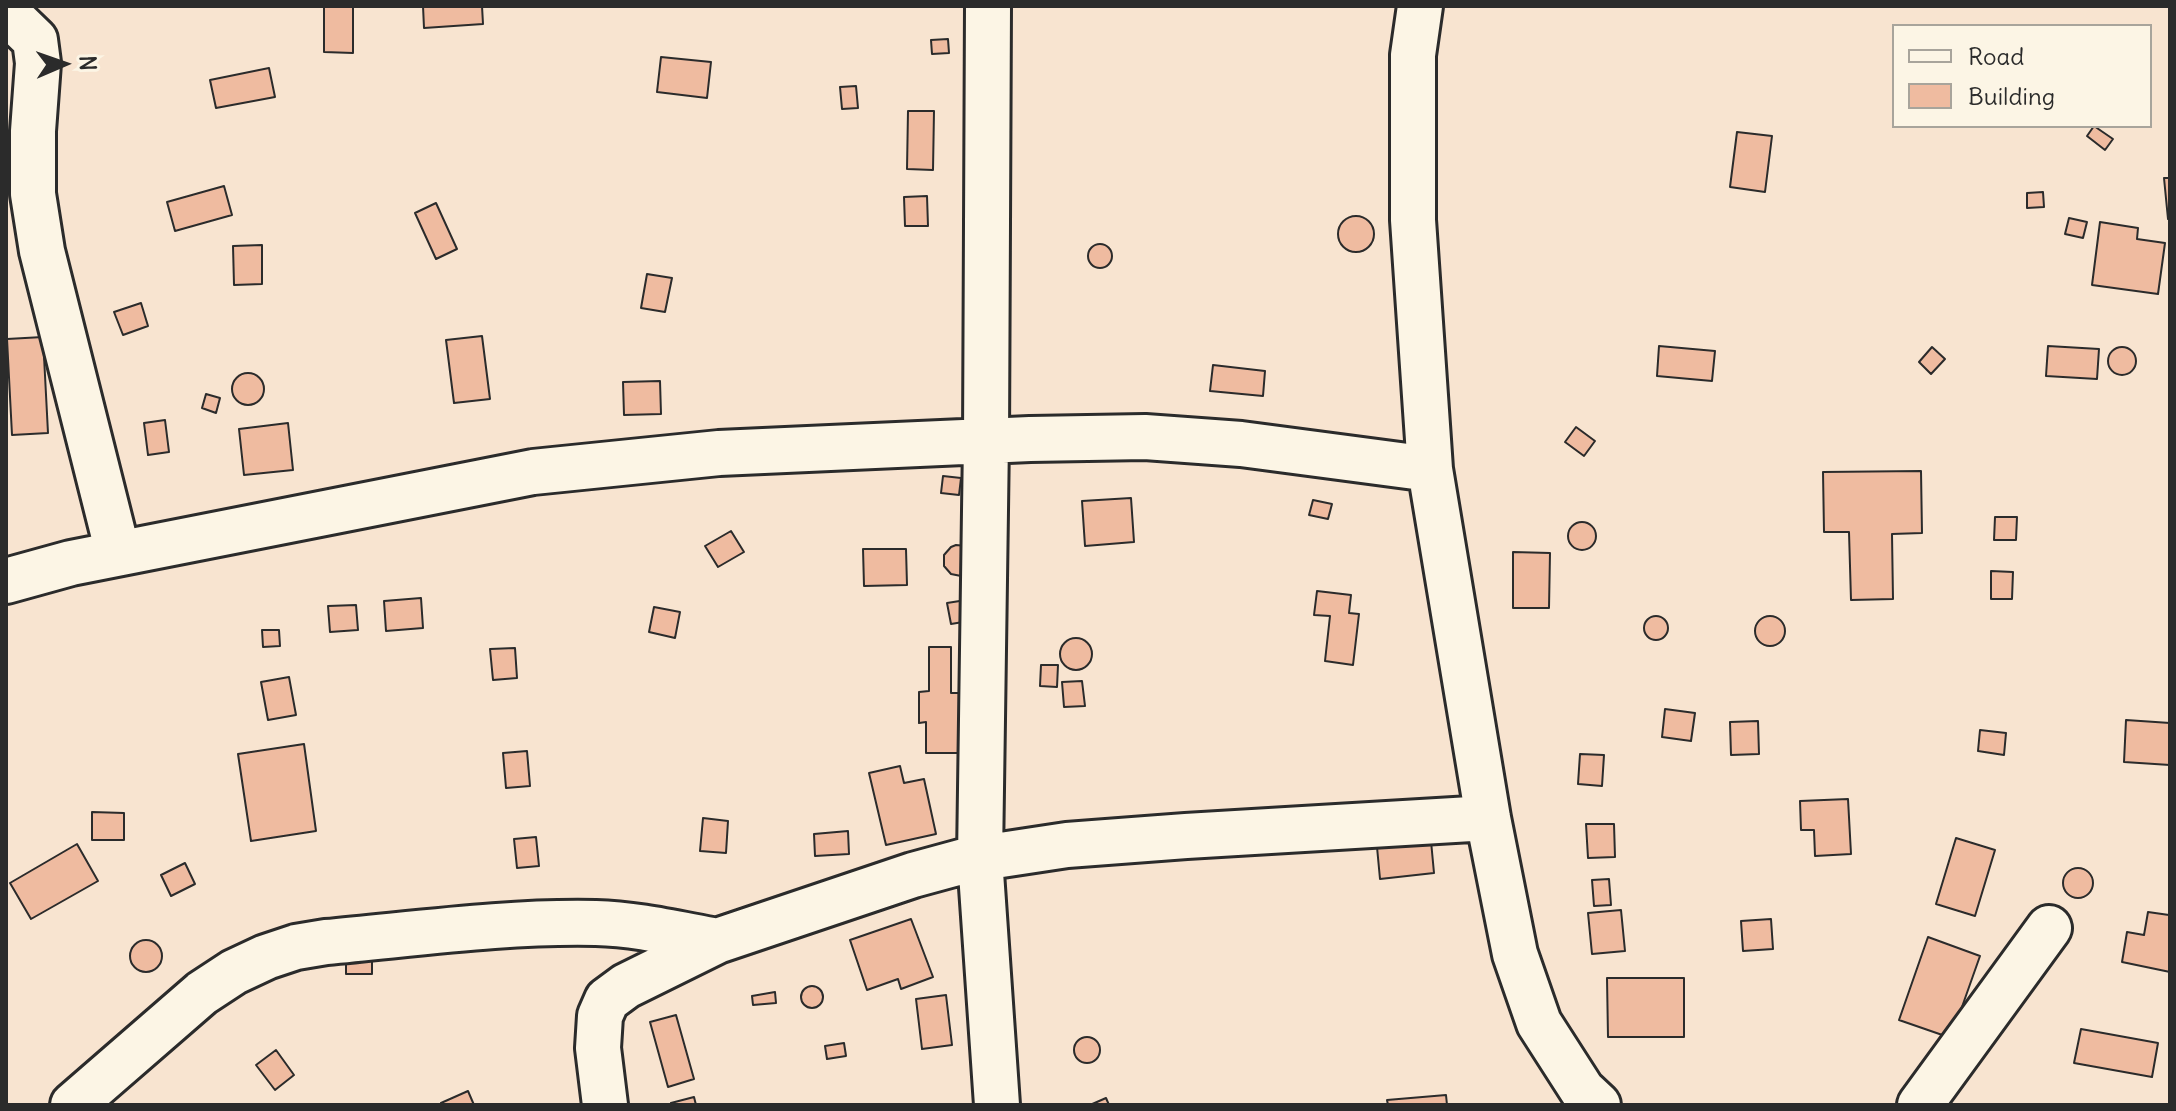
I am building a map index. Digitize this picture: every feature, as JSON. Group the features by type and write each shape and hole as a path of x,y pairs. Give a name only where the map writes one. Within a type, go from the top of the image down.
{"street":[{"path":"988,6 980,858 997,1105"},
{"path":"1420,6 1413,55 1413,220 1430,469 1488,818 1515,954 1539,1023 1582,1090 1598,1105"},
{"path":"6,12 35,40 38,63 33,131 33,194 42,251 118,553"},
{"path":"6,581 118,553 533,472 719,453 1145,437 1241,444 1430,469"},
{"path":"605,1105 598,1048 600,1016 607,1000 626,986 717,941 913,875 980,858 1067,845 1488,818"},
{"path":"73,1105 202,993 234,972 296,947 511,925 598,923 717,941"},
{"path":"1920,1105 2049,928"}],"building":[{"path":"324,6 353,6 353,53 324,52"},
{"path":"423,6 482,6 483,24 424,28"},
{"path":"948,39 949,53 932,54 931,40"},
{"path":"661,57 711,62 707,98 657,92"},
{"path":"269,68 275,97 216,108 210,80"},
{"path":"856,86 858,108 842,109 840,87"},
{"path":"908,111 934,111 933,170 907,169"},
{"path":"2093,128 2097,128 2113,139 2105,150 2087,136"},
{"path":"1737,132 1772,136 1765,192 1730,187"},
{"path":"2164,178 2170,178 2168,219"},
{"path":"224,186 232,215 175,231 167,202"},
{"path":"2043,192 2044,207 2027,208 2027,193"},
{"path":"927,196 928,226 905,226 904,197"},
{"path":"436,203 457,249 436,259 415,213"},
{"path":"1356,216 1369,221 1374,234 1369,247 1356,252 1343,247 1338,234 1343,221"},
{"path":"2069,218 2087,222 2083,238 2065,234"},
{"path":"2100,222 2138,228 2137,239 2165,243 2158,294 2092,285"},
{"path":"1100,244 1108,248 1112,256 1108,264 1100,268 1092,264 1088,256 1092,248"},
{"path":"262,245 262,284 234,285 233,246"},
{"path":"647,274 672,278 665,312 641,308"},
{"path":"141,303 148,326 123,335 114,312"},
{"path":"482,336 490,399 454,403 446,340"},
{"path":"43,337 48,433 12,435 7,339"},
{"path":"1659,346 1715,351 1712,381 1657,376"},
{"path":"2048,346 2099,349 2097,379 2046,376"},
{"path":"1932,347 1945,359 1931,374 1919,362"},
{"path":"2122,347 2132,351 2136,361 2132,371 2122,375 2112,371 2108,361 2112,351"},
{"path":"1213,365 1265,371 1263,396 1210,391"},
{"path":"248,373 259,378 264,389 259,400 248,405 237,400 232,389 237,378"},
{"path":"660,381 661,414 624,415 623,382"},
{"path":"206,394 220,398 216,413 202,408"},
{"path":"165,420 169,452 148,455 144,423"},
{"path":"288,423 293,470 244,475 239,429"},
{"path":"1576,427 1595,441 1584,456 1565,442"},
{"path":"1921,471 1922,533 1892,534 1893,599 1851,600 1849,532 1824,532 1823,472"},
{"path":"943,476 961,478 959,495 941,493"},
{"path":"1131,498 1134,542 1085,546 1082,501"},
{"path":"1313,500 1332,504 1328,519 1309,515"},
{"path":"1995,517 2017,517 2016,540 1994,540"},
{"path":"1582,522 1592,526 1596,536 1592,546 1582,550 1572,546 1568,536 1572,526"},
{"path":"731,531 744,552 718,567 705,546"},
{"path":"956,545 966,546 966,575 951,574 944,566 944,555"},
{"path":"863,549 906,549 907,585 864,586"},
{"path":"1513,552 1550,553 1549,608 1513,608"},
{"path":"1991,571 2013,572 2012,599 1991,599"},
{"path":"1317,591 1351,595 1349,613 1359,614 1353,665 1325,661 1330,616 1314,615"},
{"path":"421,598 423,628 386,631 384,601"},
{"path":"966,600 969,621 951,624 947,603"},
{"path":"356,605 358,630 330,632 328,606"},
{"path":"654,607 680,612 675,638 649,632"},
{"path":"1656,616 1664,620 1668,628 1664,636 1656,640 1648,636 1644,628 1648,620"},
{"path":"1770,616 1781,620 1785,631 1781,642 1770,646 1759,642 1755,631 1759,620"},
{"path":"262,630 279,630 280,646 263,647"},
{"path":"1076,638 1087,643 1092,654 1087,665 1076,670 1065,665 1060,654 1065,643"},
{"path":"929,647 951,647 951,693 960,693 971,753 926,753 926,722 919,723 919,692 929,691"},
{"path":"515,648 517,678 493,680 490,649"},
{"path":"1041,665 1058,665 1057,687 1040,686"},
{"path":"289,677 296,715 268,720 261,682"},
{"path":"1082,681 1085,706 1064,707 1062,682"},
{"path":"1665,709 1695,713 1691,741 1662,737"},
{"path":"2126,720 2170,723 2170,765 2124,762"},
{"path":"1758,721 1759,754 1731,755 1730,722"},
{"path":"1980,730 2006,733 2004,755 1978,751"},
{"path":"304,744 316,831 251,841 238,754"},
{"path":"527,751 530,786 506,788 503,753"},
{"path":"1580,754 1604,755 1602,786 1578,784"},
{"path":"900,766 904,783 924,779 936,834 886,845 869,773"},
{"path":"1848,799 1851,854 1815,856 1814,830 1801,830 1800,801"},
{"path":"92,812 124,813 124,840 92,840"},
{"path":"703,818 728,821 726,853 700,851"},
{"path":"1586,824 1614,824 1615,857 1588,858"},
{"path":"848,831 849,854 815,856 814,834"},
{"path":"536,837 539,866 517,868 514,839"},
{"path":"1956,838 1995,850 1975,916 1936,904"},
{"path":"1431,841 1434,873 1380,879 1377,847"},
{"path":"77,844 98,881 31,919 10,883"},
{"path":"185,863 195,884 171,896 161,875"},
{"path":"2078,868 2089,872 2093,883 2089,894 2078,898 2067,894 2063,883 2067,872"},
{"path":"1609,879 1611,905 1594,906 1592,880"},
{"path":"1621,910 1625,951 1592,954 1588,913"},
{"path":"2170,910 2170,972 2122,962 2127,932 2144,935 2148,912 2169,915"},
{"path":"911,919 933,977 901,989 898,979 867,990 850,940"},
{"path":"1771,919 1773,949 1743,951 1741,921"},
{"path":"1928,937 1980,956 1951,1038 1899,1020"},
{"path":"146,940 158,944 162,956 158,968 146,972 134,968 130,956 134,944"},
{"path":"346,959 372,959 372,974 346,974"},
{"path":"1607,978 1684,978 1684,1037 1608,1037"},
{"path":"808,986 816,986 823,997 816,1008 808,1008 801,1001 801,993"},
{"path":"775,992 776,1003 753,1005 752,996"},
{"path":"946,995 952,1045 922,1049 916,999"},
{"path":"676,1015 694,1079 668,1087 650,1022"},
{"path":"2081,1029 2158,1043 2152,1077 2074,1063"},
{"path":"1087,1037 1096,1041 1100,1050 1096,1059 1087,1063 1078,1059 1074,1050 1078,1041"},
{"path":"844,1043 846,1056 827,1059 825,1046"},
{"path":"276,1050 294,1075 275,1090 256,1065"},
{"path":"468,1091 474,1105 441,1103"},
{"path":"1446,1095 1447,1105 1388,1105 1387,1100"},
{"path":"694,1097 696,1105 671,1103"},
{"path":"1106,1098 1109,1105 1090,1105"}]}
